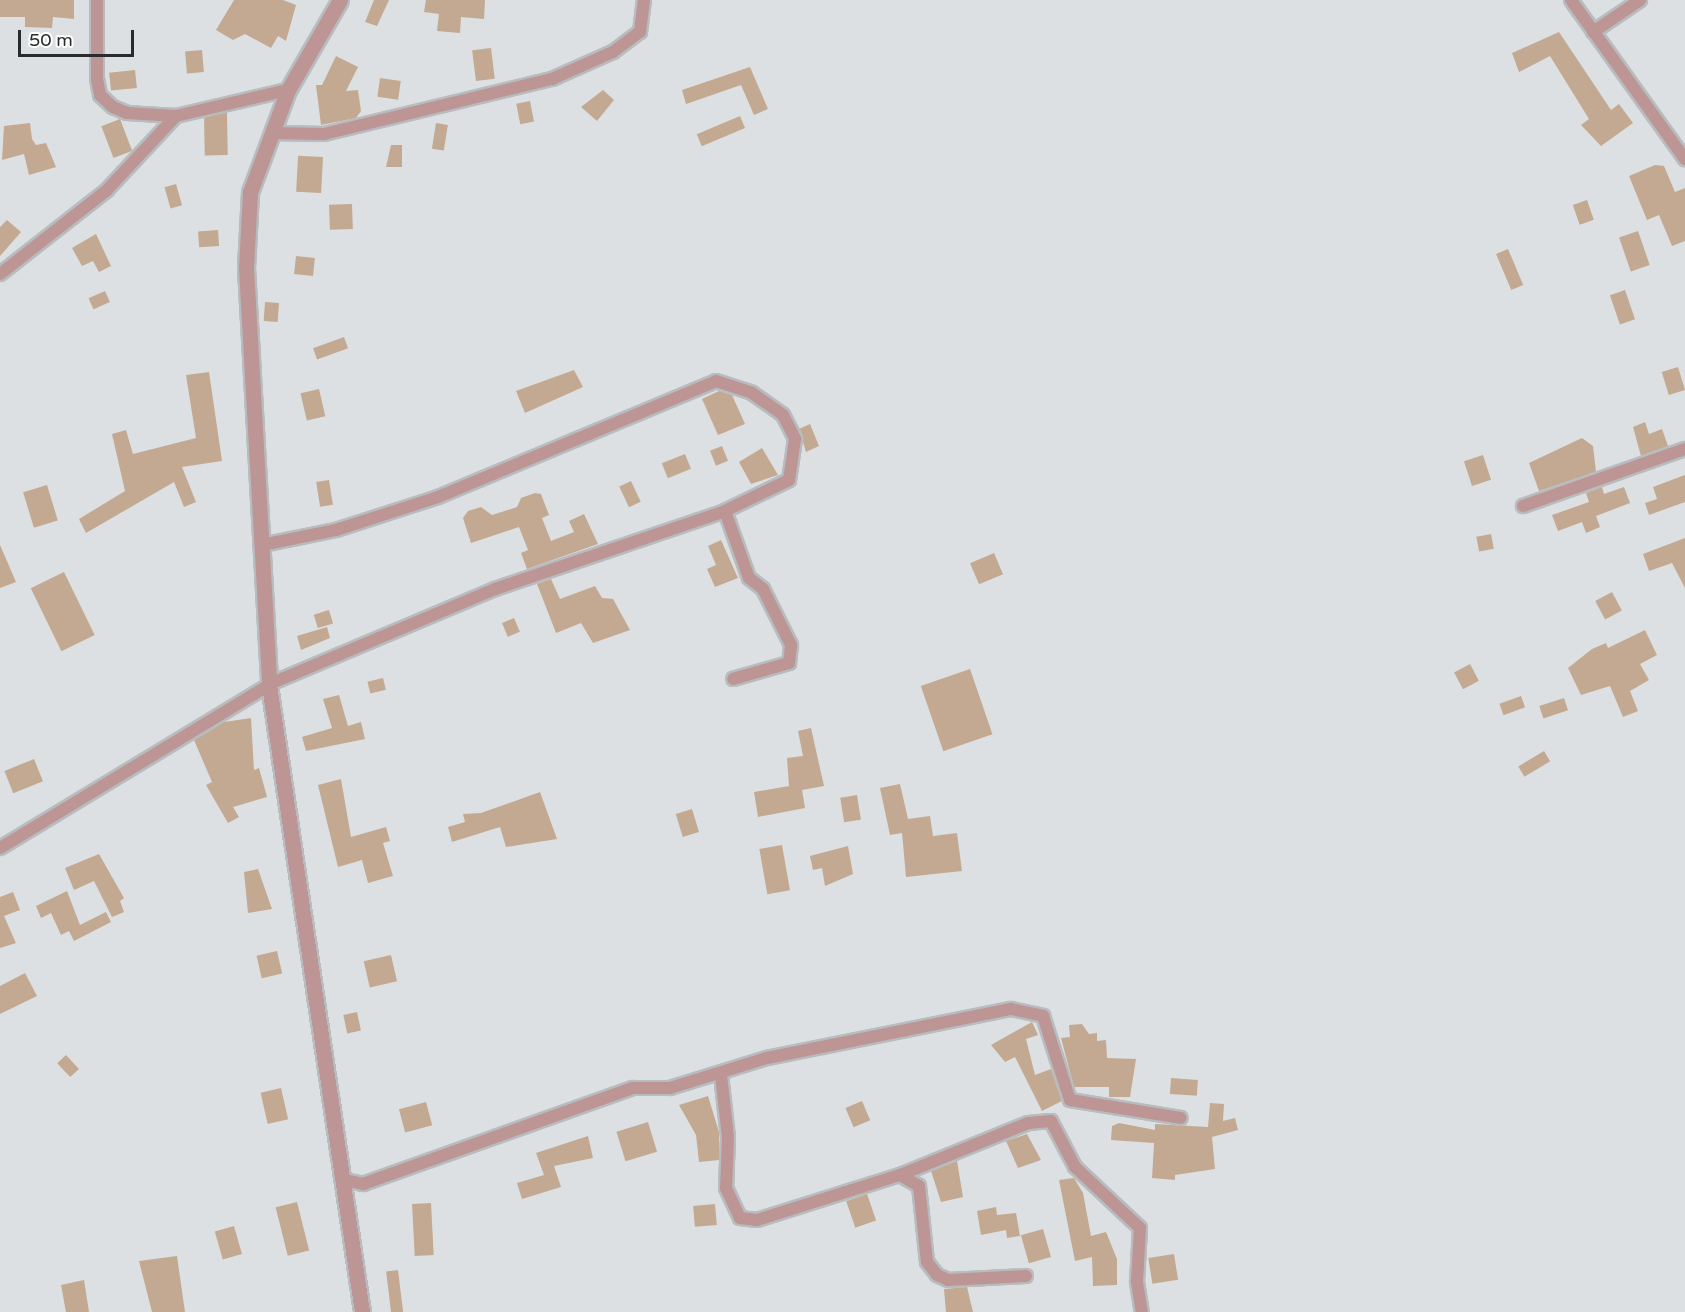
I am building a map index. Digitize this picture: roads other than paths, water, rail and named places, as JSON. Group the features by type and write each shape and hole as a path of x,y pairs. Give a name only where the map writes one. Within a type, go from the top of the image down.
{"street":[{"path":"98,0 100,95 127,113 176,116 288,90"},
{"path":"340,0 288,90 250,192 246,268 269,685 362,1312"},
{"path":"272,133 324,134 552,79 612,52 640,32 644,0"},
{"path":"1571,0 1593,32 1680,142 1685,159"},
{"path":"1593,32 1640,0"},
{"path":"0,274 106,191 176,116"},
{"path":"0,848 269,685 495,589 725,511 789,480 795,439 783,415 752,393 716,381 438,497 336,530 262,545"},
{"path":"1523,506 1685,449"},
{"path":"725,511 749,578 763,589 791,645 789,663 734,679"},
{"path":"341,1179 363,1184 633,1088 670,1088 721,1075 767,1058 990,1011 1026,1009 1043,1016 1070,1100 1181,1118"},
{"path":"721,1075 728,1137 726,1188 740,1218 757,1221 900,1175 1028,1123 1051,1121 1075,1167 1140,1227 1137,1281 1143,1312"},
{"path":"900,1175 919,1186 927,1262 936,1275 948,1280 1026,1276"}]}
